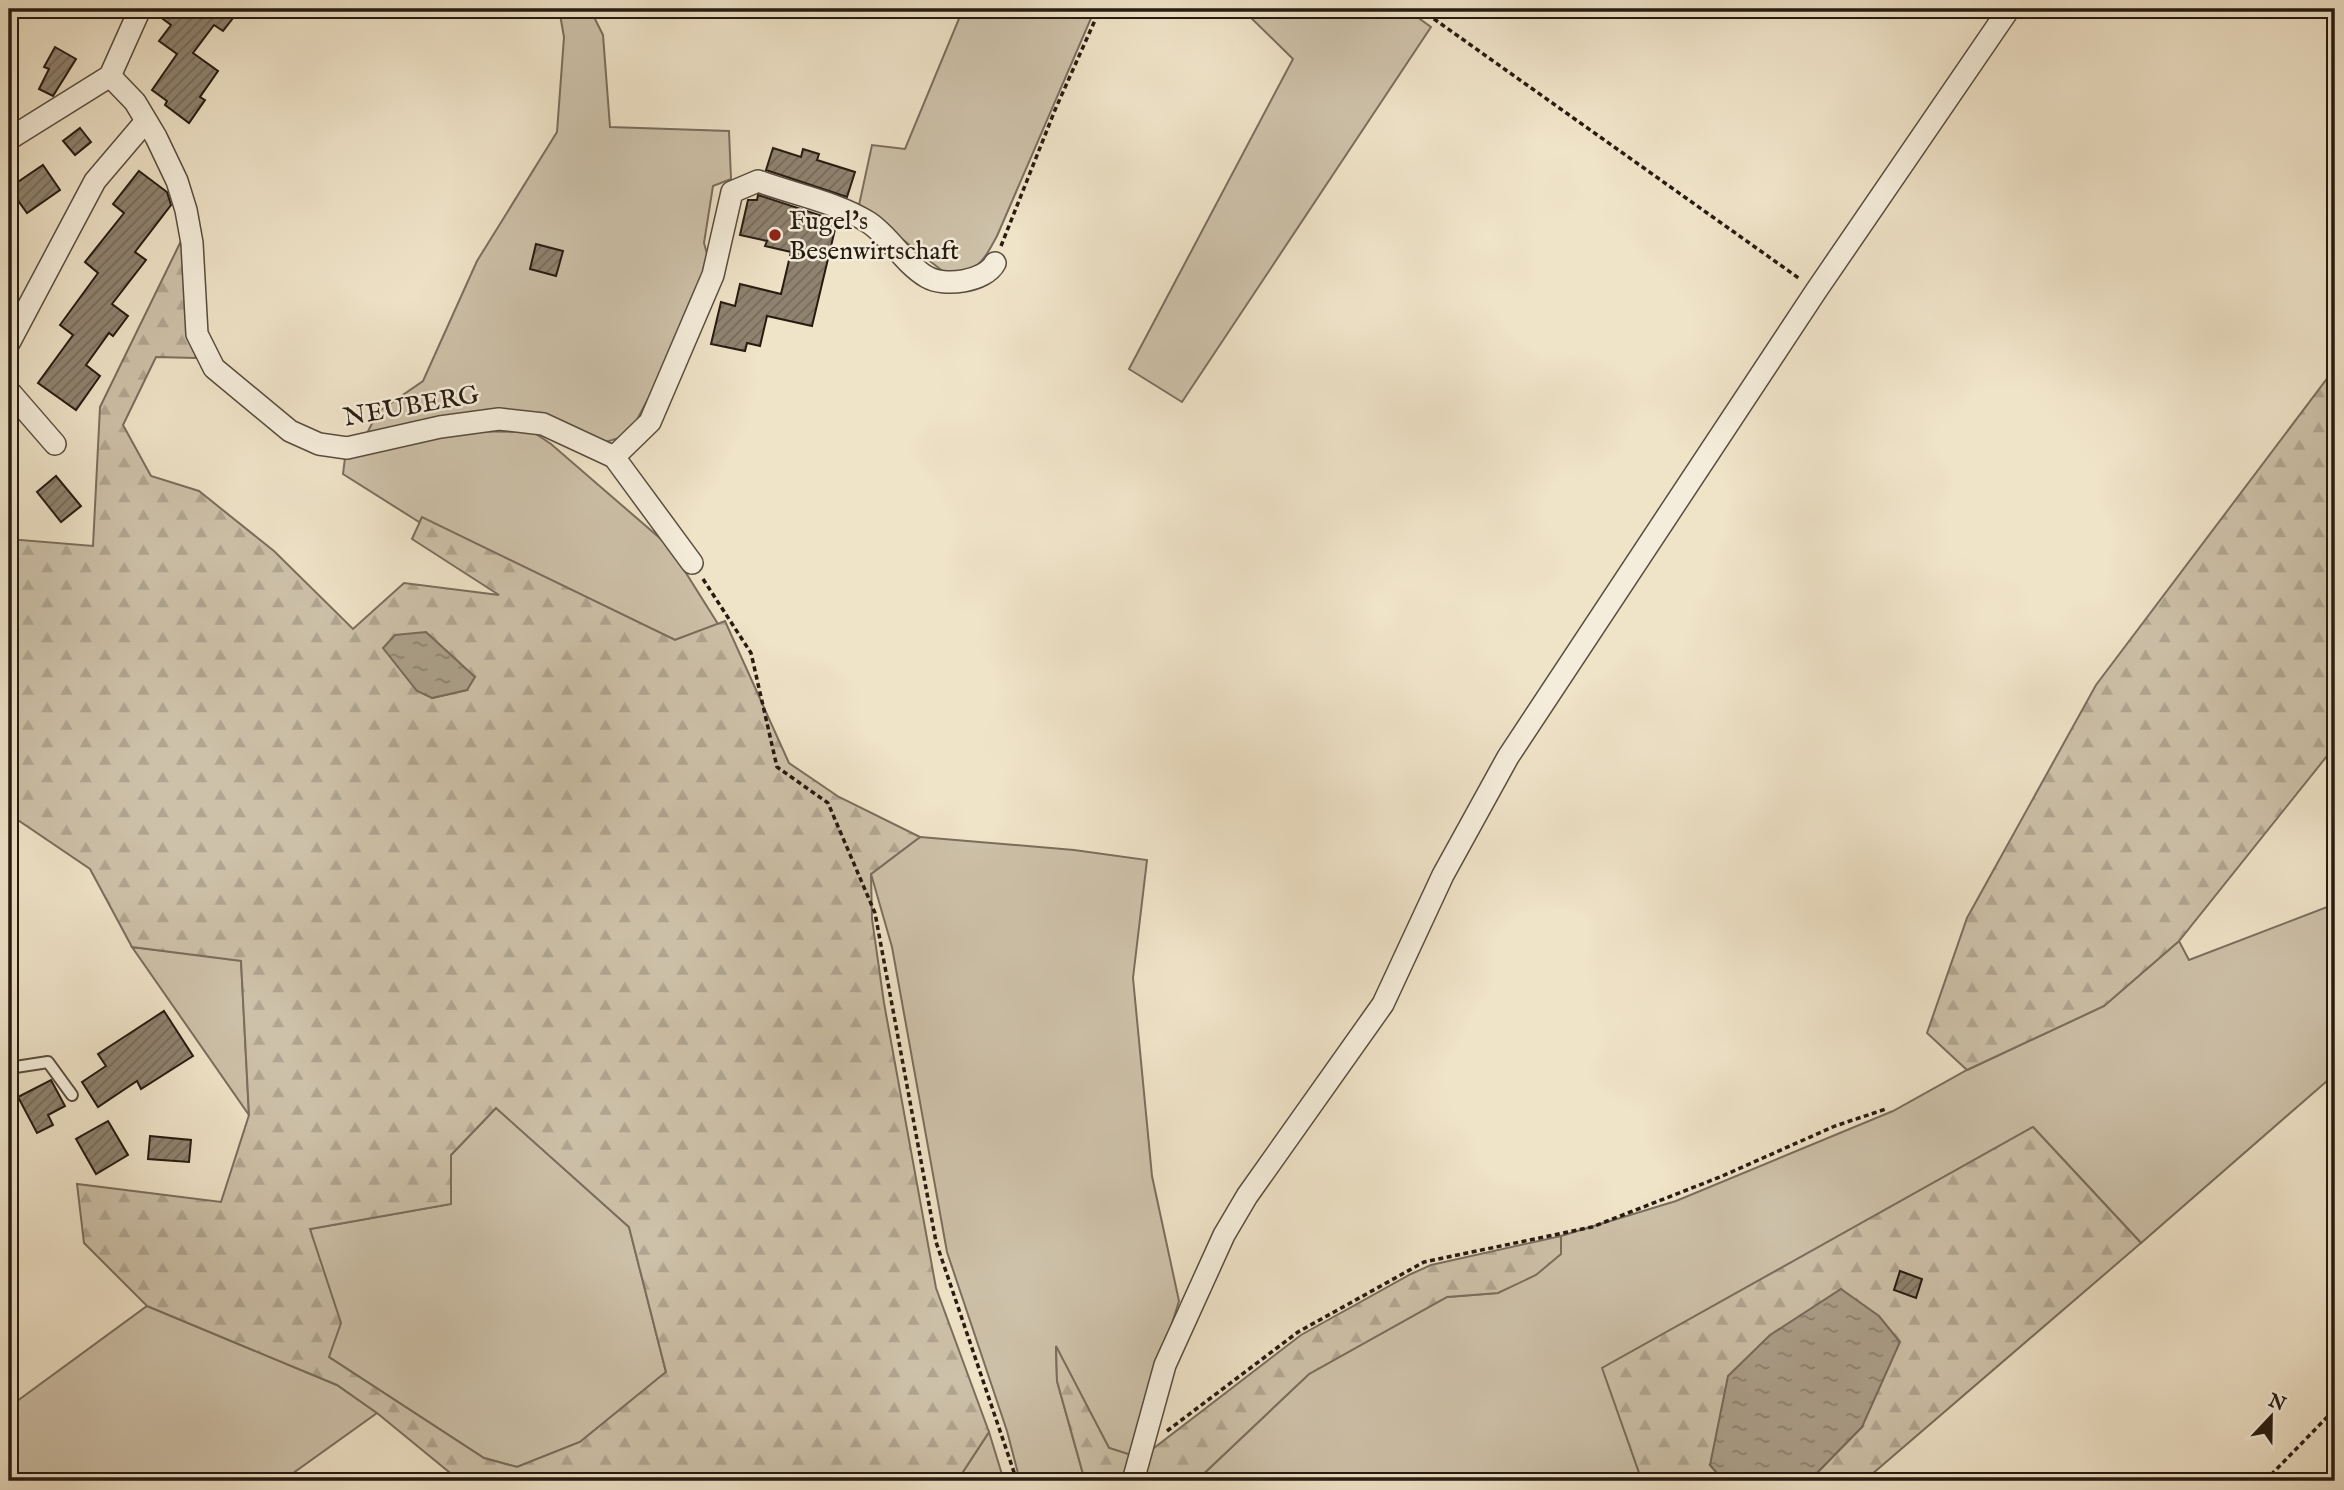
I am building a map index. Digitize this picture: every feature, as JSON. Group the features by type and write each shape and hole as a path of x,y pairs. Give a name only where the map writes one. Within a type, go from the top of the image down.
{"street":[{"path":"9,139 110,76 140,9"},
{"path":"1133,1481 1166,1365 1230,1225 1383,1003 1443,875 1508,757 1816,291 2009,9"},
{"name":"NEUBERG","path":"110,76 135,103 165,152 187,210 195,281 197,334 214,368 290,431 319,444 347,448 440,427 499,419 543,424 614,457 692,563"},
{"path":"9,343 95,181 146,121"},
{"path":"614,457 650,422 713,275 732,192 758,181 841,210 869,223 928,278 964,281 977,278 995,263"},
{"path":"9,391 55,443"}],"lane":[{"path":"9,1068 48,1062 72,1095"}],"path":[{"path":"995,263 1055,110 1100,9"},
{"path":"1420,9 1816,291"},
{"path":"692,563 751,653 777,767 828,803 875,913 936,1242 1017,1481"},
{"path":"1140,1451 1298,1332 1424,1262 1592,1227 1720,1177 1835,1126 1886,1109"},
{"path":"2264,1481 2335,1409"}],"green space":[{"path":"559,9 590,9 603,35 610,127 729,131 731,179 713,186 704,243 713,275 629,435 599,444 544,413 494,411 365,437 378,412 423,381 477,261 557,132 564,37"},
{"path":"963,9 1095,9 992,245 972,269 945,273 859,205 872,145 905,149"},
{"path":"1242,9 1406,9 1431,27 1182,402 1129,369 1293,59"},
{"path":"181,241 196,358 156,357 123,425 151,476 199,491 274,551 353,629 404,583 499,595 412,539 422,517 675,640 725,621 789,763 839,797 920,837 871,874 872,919 884,1003 936,1288 989,1432 957,1481 460,1481 377,1413 337,1385 147,1306 84,1243 77,1184 221,1202 249,1115 241,961 132,947 90,869 9,814 9,539 93,546 100,407","holes":["395,635 467,690 432,698","496,1108 629,1227 666,1372 580,1442 517,1467 484,1458 329,1357 341,1323 310,1229 451,1204 451,1155"]},
{"path":"2335,368 2335,746 2179,941 2104,1006 1967,1070 1927,1033 1967,918 2096,685"},
{"path":"455,431 533,432 551,444 669,546 718,624 675,640 422,518 419,522 343,474 345,458"},
{"path":"920,837 1074,850 1147,860 1133,978 1152,1176 1179,1301 1131,1455 1109,1448 1056,1348 1057,1381 1085,1481 1020,1481 1007,1431 947,1252 892,947 871,874"},
{"path":"2335,904 2335,1074 2141,1243 2033,1127 1603,1368 1642,1481 1196,1481 1309,1374 1447,1297 1498,1293 1561,1254 1561,1236 1676,1201 1893,1111 1967,1070 2104,1006 2179,941 2189,960"},
{"path":"132,947 241,960 249,1115"},
{"path":"496,1108 629,1227 666,1372 580,1442 517,1467 484,1458 329,1357 310,1229 451,1204 451,1155"},
{"path":"2033,1127 2141,1243 1864,1481 1809,1481 1862,1427 1710,1465 1724,1481 1642,1481 1602,1368"},
{"path":"1561,1236 1561,1254 1536,1275 1498,1293 1447,1297 1309,1374 1196,1481 1085,1481 1057,1381 1056,1346 1109,1448 1131,1455 1150,1451 1301,1335 1411,1274 1431,1265"},
{"path":"147,1306 337,1385 377,1413 282,1481 9,1481 9,1407"},
{"path":"989,1432 1004,1481 957,1481"}],"water":[{"path":"426,632 475,677 467,690 432,698 417,691 383,648 395,635"},
{"path":"1841,1289 1879,1316 1900,1342 1862,1427 1809,1481 1724,1481 1710,1465 1728,1376 1770,1335"}],"building":[{"path":"170,9 240,9 223,31 214,25 193,53 218,71 200,97 205,100 189,123 165,105 167,101 152,90 177,54 159,41 171,25 163,19"},
{"path":"55,47 76,59 53,96 39,89 49,69 44,67"},
{"path":"80,128 91,142 75,155 63,141"},
{"path":"773,148 801,157 803,149 819,154 817,160 855,172 847,197 766,170"},
{"path":"43,165 60,190 27,213 9,188"},
{"path":"139,171 167,192 171,205 135,252 146,260 112,304 128,316 113,336 109,333 86,365 100,376 76,410 38,383 73,335 60,325 98,273 85,262 124,213 113,204"},
{"path":"758,195 837,221 812,326 767,316 760,346 747,343 745,351 711,344 721,302 735,306 740,284 781,294 791,252 765,246 767,241 740,235 748,200 757,200"},
{"path":"536,244 563,251 556,276 530,269"},
{"path":"56,476 81,506 61,522 37,492"},
{"path":"164,1011 193,1056 141,1089 137,1081 98,1107 82,1082 106,1066 98,1054"},
{"path":"51,1080 65,1106 48,1115 53,1125 37,1133 18,1097"},
{"path":"108,1121 128,1155 96,1174 76,1139"},
{"path":"150,1136 191,1140 189,1162 148,1159"},
{"path":"1900,1271 1922,1279 1916,1298 1894,1290"}],"place":[{"name":"Fugel's Besenwirtschaft","path":"775,235"}]}
